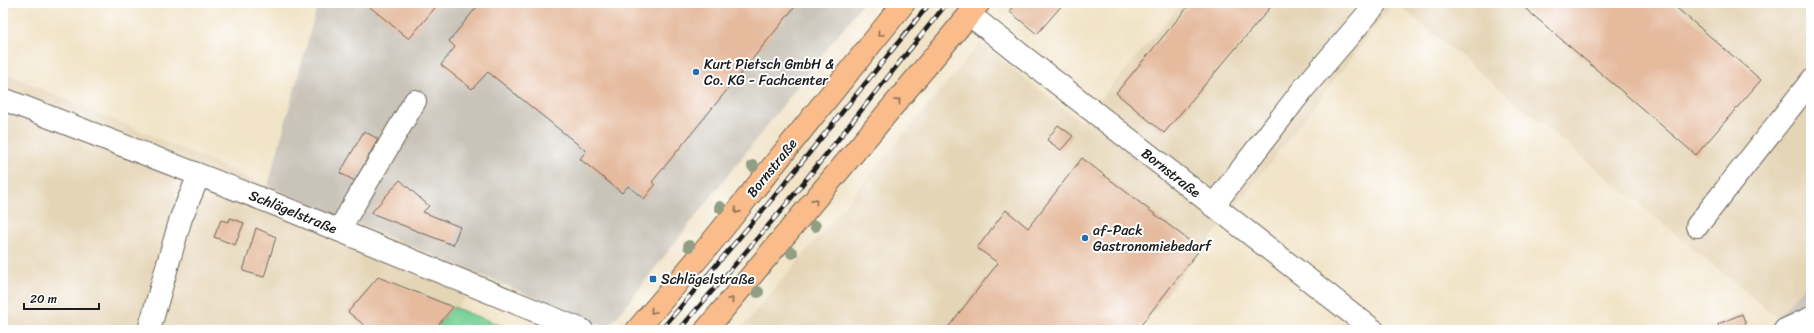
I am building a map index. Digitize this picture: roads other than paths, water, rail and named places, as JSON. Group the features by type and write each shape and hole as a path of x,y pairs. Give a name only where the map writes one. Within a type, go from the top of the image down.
{"main road":[{"name":"Bornstraße","path":"636,330 726,225 904,3"},
{"name":"Bornstraße","path":"706,330 974,9"}],"street":[{"path":"1213,206 1304,88 1377,3"},
{"name":"Bornstraße","path":"974,9 1213,206 1374,330"},
{"path":"1697,226 1811,81"},
{"name":"Schlägelstraße","path":"3,98 338,230 582,330"},
{"path":"338,230 415,101"},
{"path":"150,330 181,218 199,175"},
{"path":"1786,330 1811,318"}],"railway":[{"path":"661,330 773,198 930,3"},
{"path":"679,330 784,207 947,3"}],"place":[{"name":"Kurt Pietsch GmbH & Co. KG - Fachcenter","path":"696,72"},
{"name":"af-Pack Gastronomiebedarf","path":"1085,238"},
{"name":"Schlägelstraße","path":"653,279"}]}
